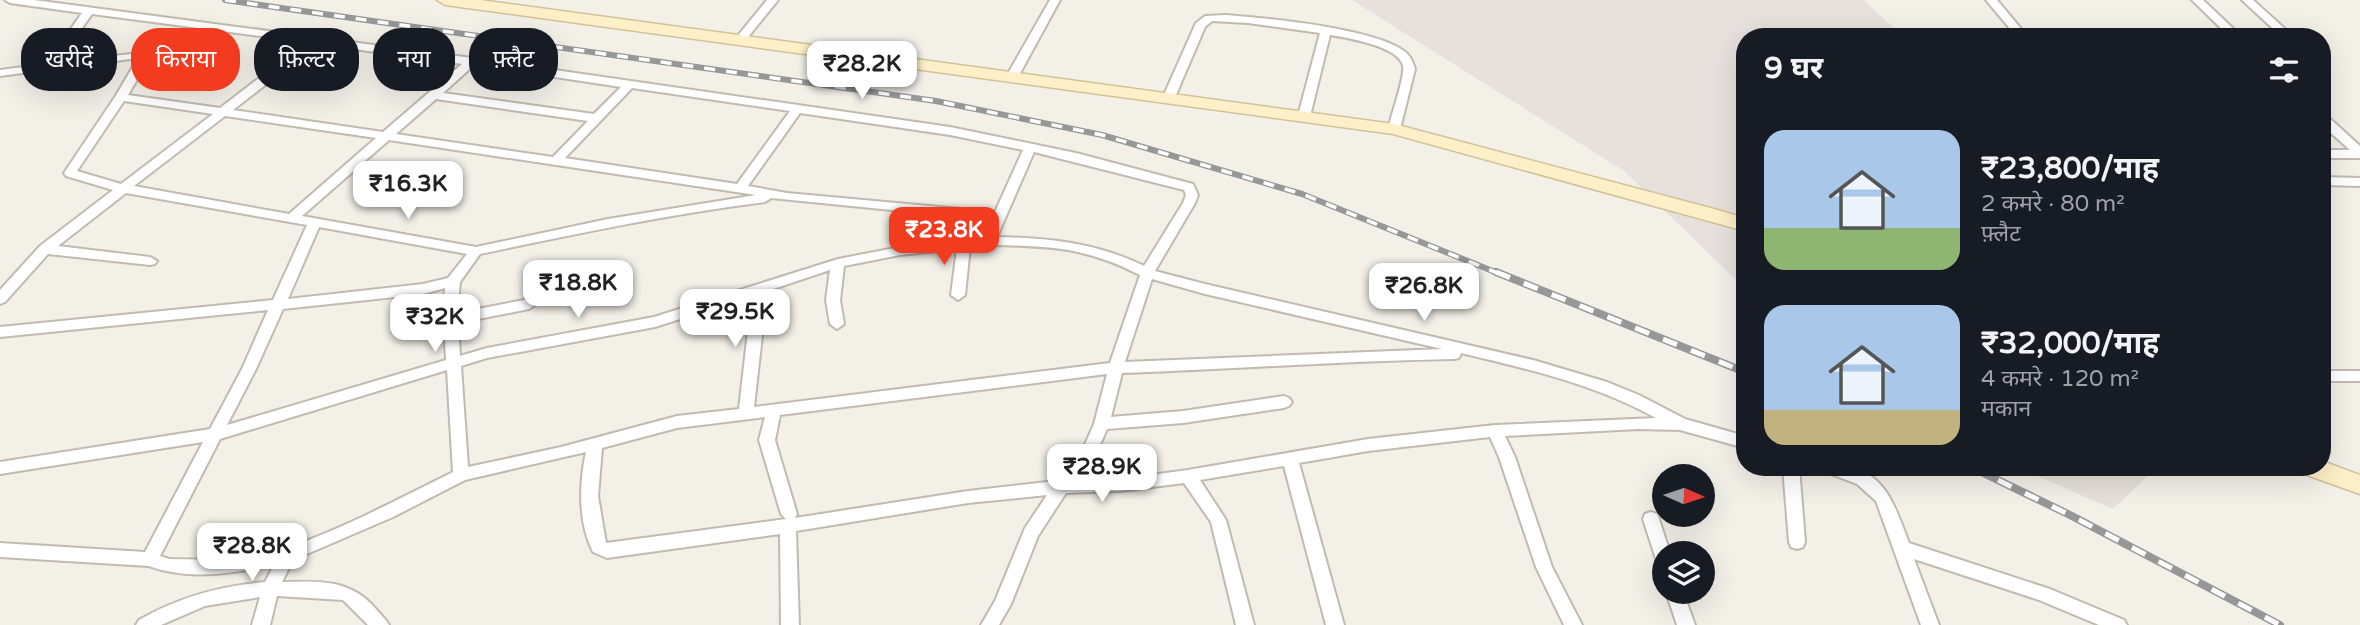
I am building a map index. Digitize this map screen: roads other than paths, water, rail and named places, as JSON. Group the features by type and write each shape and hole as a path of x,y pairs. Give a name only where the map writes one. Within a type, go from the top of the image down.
{"street":[{"path":"10,0 254,32"},
{"path":"446,0 1394,129 1736,223"},
{"path":"740,40 772,0"},
{"path":"1012,76 1055,0"},
{"path":"1991,0 2015,28"},
{"path":"2197,0 2227,28"},
{"path":"2247,0 2279,28"},
{"path":"77,28 89,11"},
{"path":"1170,97 1200,25 1209,18 1326,31 1376,41 1402,54 1408,62 1409,69 1394,129"},
{"path":"1304,116 1326,31"},
{"path":"359,46 469,61"},
{"path":"117,57 146,54 70,173 121,188 476,251 703,206 787,197"},
{"path":"292,218 469,64"},
{"path":"0,73 21,70"},
{"path":"558,75 798,107 950,131 1030,146 1189,187 1192,195 1189,203 1147,273 1115,368 1102,424 1089,452 1061,487 1031,533 1002,604 990,625"},
{"path":"555,162 628,86"},
{"path":"1,302 45,249 254,87"},
{"path":"435,95 595,118"},
{"path":"121,97 787,197 998,216"},
{"path":"740,188 798,107"},
{"path":"2331,127 2360,154"},
{"path":"989,241 1030,146"},
{"path":"2331,155 2360,154"},
{"path":"2331,181 2360,182"},
{"path":"150,559 217,434 315,222"},
{"path":"0,468 217,434 487,353 655,322 838,263 900,251 989,241 1085,248 1117,258 1147,273 1476,354 1533,365 1602,386 1634,399 1680,424 1736,440"},
{"path":"958,295 964,244"},
{"path":"45,249 150,261"},
{"path":"461,475 451,319 453,281 476,251"},
{"path":"837,324 834,300 838,263"},
{"path":"0,331 423,289 453,281"},
{"path":"746,414 760,288"},
{"path":"451,319 529,304"},
{"path":"0,550 150,559 169,566 230,566 286,555 387,512 461,475 594,445 650,428 1115,368 1265,363 1382,355 1476,354"},
{"path":"2331,376 2360,376"},
{"path":"1102,424 1284,402"},
{"path":"774,410 767,440 789,520 790,625"},
{"path":"594,445 589,479 590,516 599,547 607,551 789,520 968,497 1188,477 1368,444 1495,431 1638,423 1680,424"},
{"path":"1495,431 1507,457 1544,567 1573,625"},
{"path":"1290,458 1335,625"},
{"path":"2331,474 2360,485"},
{"path":"1792,476 1797,542"},
{"path":"1857,476 1878,489 1903,548 1930,625"},
{"path":"1188,477 1218,520 1234,571 1245,625"},
{"path":"1651,519 1658,541"},
{"path":"1903,548 2044,594 2118,625"},
{"path":"261,625 271,587 286,555"},
{"path":"145,625 206,598 239,590 271,587 346,593 357,600 380,625"},
{"path":"1679,604 1686,625"}],"railway":[{"path":"225,0 936,101 1102,135 1302,194 1500,274"},
{"path":"1496,272 1736,368"},
{"path":"1990,476 2280,625"}]}
